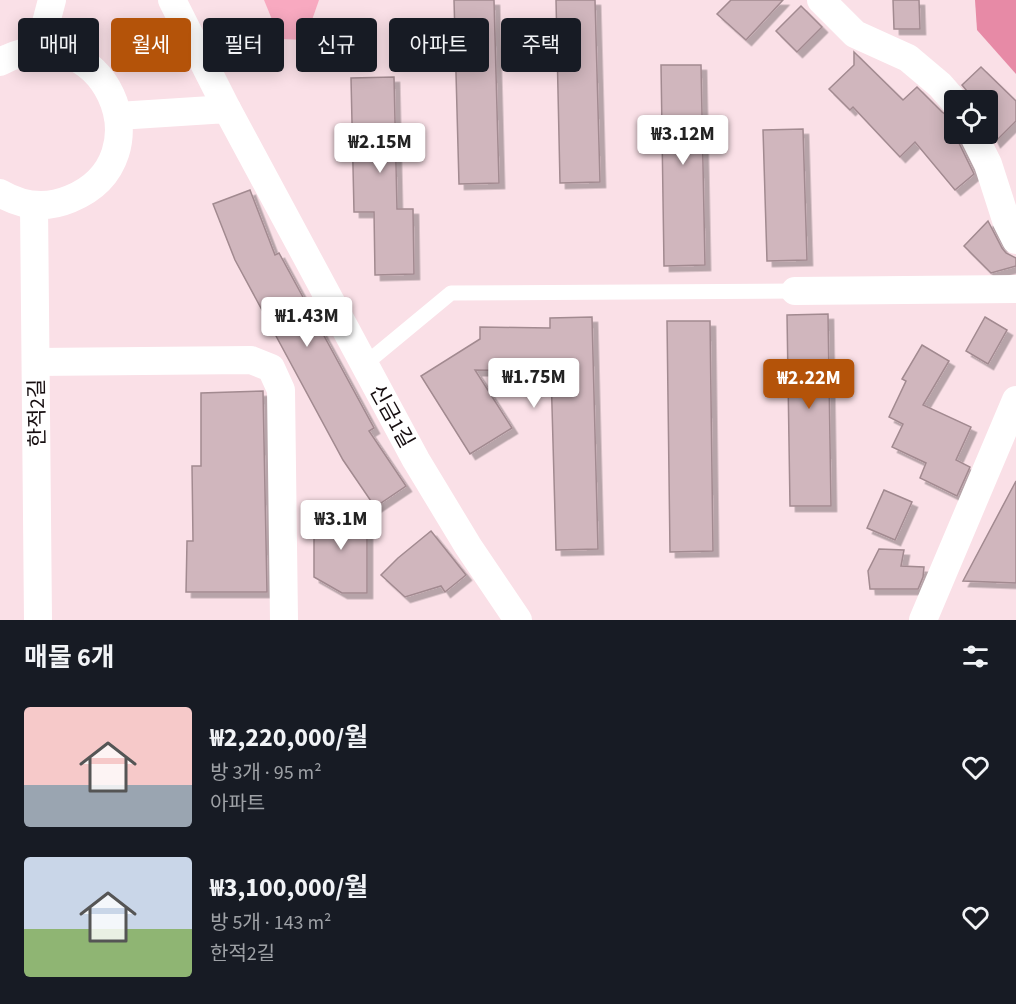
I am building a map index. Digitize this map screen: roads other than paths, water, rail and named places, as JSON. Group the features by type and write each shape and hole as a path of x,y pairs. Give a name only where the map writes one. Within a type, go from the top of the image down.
{"street":[{"path":"47,18 52,0"},
{"name":"신금1길","path":"172,0 227,109 417,460 468,546 518,620"},
{"path":"820,0 855,34 908,58 944,90"},
{"path":"0,62 18,53"},
{"path":"0,193 11,200 34,206 59,203 83,194 102,177 114,155 119,130 116,105 105,81 96,72"},
{"path":"118,116 227,109"},
{"path":"978,144 988,164 1005,220 1016,240"},
{"name":"한적2길","path":"34,206 39,620"},
{"path":"795,291 1016,289"},
{"path":"36,362 251,360 271,368 281,390 284,620"},
{"path":"923,620 1016,400"}],"lane":[{"path":"364,365 451,293 795,291"}]}
